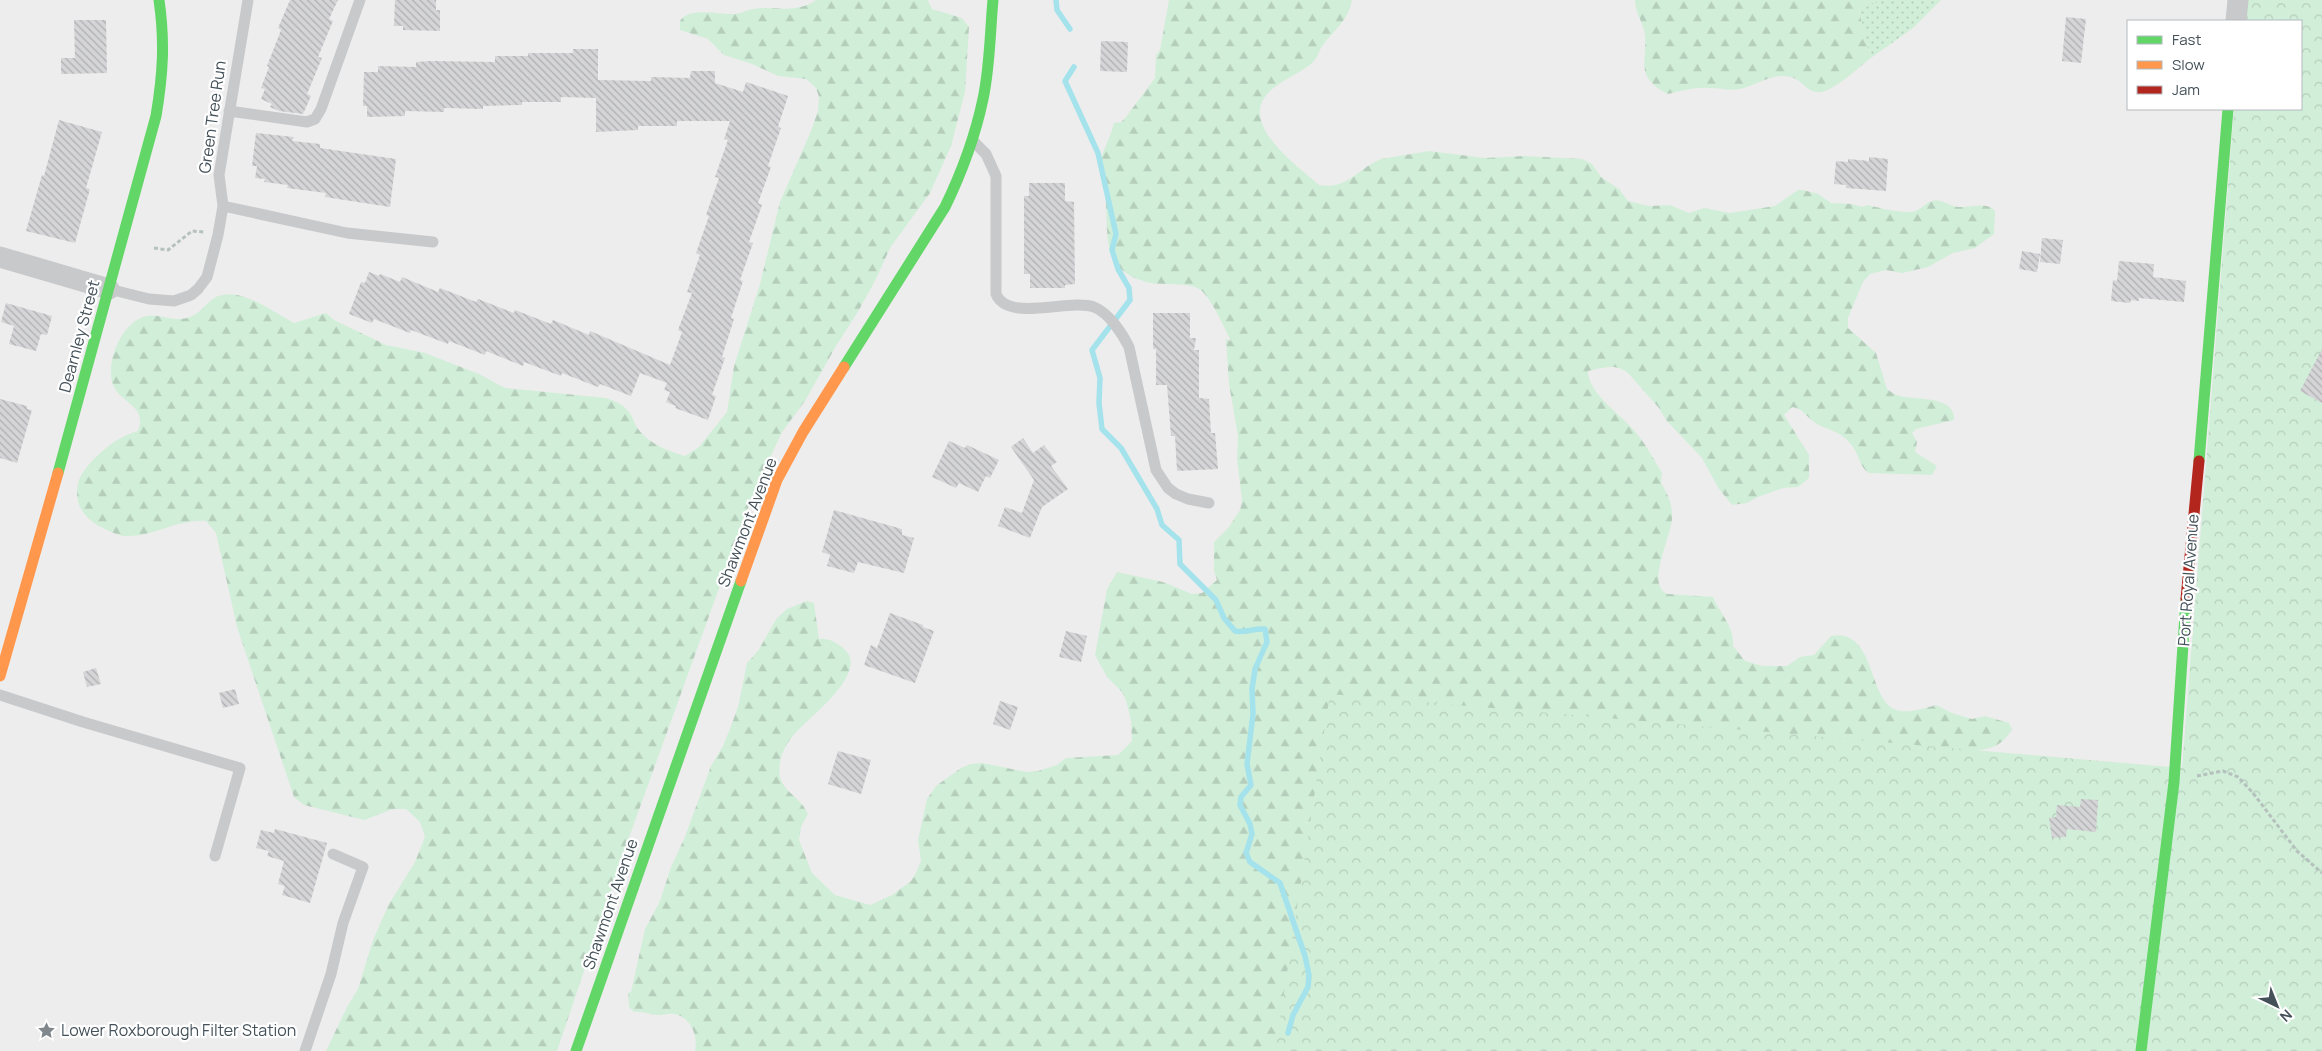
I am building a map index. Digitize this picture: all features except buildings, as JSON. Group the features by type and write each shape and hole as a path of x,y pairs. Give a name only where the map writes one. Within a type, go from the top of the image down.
{"street":[{"name":"Dearnley Street","path":"0,676 74,420 149,142 160,94 163,50 159,0"},
{"name":"Shawmont Avenue","path":"576,1051 778,480 803,432 945,207 973,141 987,77 993,0"},
{"path":"2236,20 2238,0"},
{"name":"Port Royal Avenue","path":"2141,1051 2174,778 2185,610 2228,110"},
{"path":"0,256 109,288"}],"lane":[{"name":"Green Tree Run","path":"109,288 162,302 182,299 190,295 204,282 210,270 223,206 219,175 248,0"},
{"path":"229,111 307,122 315,120 321,109 360,0"},
{"path":"973,141 986,154 996,176 996,294 999,300 1012,308 1084,305 1100,310 1123,334 1132,360 1156,470 1168,488 1176,494 1188,499 1209,503"},
{"path":"223,206 346,234 433,242"},
{"path":"0,695 83,722 240,768 215,856"},
{"path":"305,1051 331,974 343,923 364,867 333,854"}],"path":[{"path":"154,248 168,250 192,230 207,233"},
{"path":"2174,778 2185,778 2223,771 2238,778 2253,793 2297,851 2322,873"}],"green space":[{"path":"816,0 928,0 932,9 962,18 969,27 965,92 951,146 930,193 890,248 859,310 805,401 782,432 752,497 631,832 557,1051 326,1051 347,1007 358,989 373,940 389,904 415,862 425,837 420,822 406,809 393,809 364,820 304,805 294,797 237,627 216,533 206,521 184,523 144,534 124,536 113,533 96,524 82,511 78,503 77,493 81,475 95,458 108,447 130,433 138,431 140,423 136,410 116,391 113,385 111,366 117,344 129,326 146,316 177,319 191,317 214,298 234,294 255,301 294,323 326,313 334,320 386,345 425,353 479,374 505,388 610,399 626,409 638,429 653,443 685,456 699,447 727,412 734,366 760,284 780,202 811,131 818,111 819,97 816,88 806,79 778,76 752,64 724,55 708,39 680,30 680,21 684,16 697,12 734,14 761,8 800,7"},
{"path":"1169,0 1352,0 1344,19 1320,49 1317,58 1303,70 1274,87 1261,104 1260,117 1265,130 1274,143 1319,185 1329,186 1338,184 1381,159 1429,151 1485,158 1524,156 1582,159 1592,164 1601,177 1619,189 1628,201 1649,206 1670,205 1689,213 1704,208 1730,213 1775,206 1798,190 1818,194 1831,203 1852,204 1862,207 1867,205 1888,210 1913,212 1935,200 1958,207 1987,206 1995,211 1994,234 1975,248 1953,253 1928,267 1902,273 1886,270 1870,274 1863,282 1848,318 1848,328 1876,353 1887,389 1904,397 1941,402 1953,412 1954,420 1916,429 1912,433 1917,442 1915,452 1937,466 1932,475 1869,473 1862,465 1853,447 1844,437 1819,425 1801,411 1792,407 1784,415 1809,455 1809,478 1798,487 1783,488 1747,503 1732,505 1719,489 1702,458 1666,420 1659,408 1628,373 1614,367 1588,371 1594,389 1637,434 1662,473 1661,483 1670,500 1672,519 1659,572 1659,582 1662,590 1668,594 1713,597 1732,633 1733,646 1745,661 1763,666 1787,666 1800,657 1814,655 1831,636 1845,636 1856,642 1863,652 1879,691 1886,702 1894,709 1909,711 1936,705 1952,713 1972,719 1985,716 2009,723 2012,729 1996,746 1958,753 2130,1051 695,1051 695,1035 683,1017 673,1014 658,1015 634,1012 629,1007 628,993 631,992 645,929 660,901 671,867 684,839 711,766 723,746 731,726 738,707 747,663 758,651 777,618 787,609 807,601 814,603 819,639 829,640 838,644 850,658 850,669 844,682 834,695 793,736 783,752 779,772 784,786 799,801 808,814 801,827 799,840 812,873 835,895 870,905 892,895 911,881 921,861 918,840 927,799 936,786 961,768 971,764 982,763 1027,772 1038,771 1057,765 1066,758 1118,755 1132,741 1131,720 1126,700 1122,692 1107,677 1095,655 1107,589 1117,572 1163,582 1192,594 1202,593 1217,580 1214,571 1214,542 1229,527 1240,510 1242,501 1237,458 1238,436 1229,384 1226,339 1231,341 1218,315 1202,291 1196,288 1146,282 1130,276 1120,268 1113,258 1107,234 1105,193 1100,170 1102,155 1114,123 1121,122 1126,117 1155,78 1156,55 1160,50"},
{"path":"1635,0 1876,0 1877,3 1867,2 1859,10 1871,58 1840,83 1821,92 1812,91 1791,77 1778,76 1740,89 1699,88 1668,94 1649,80 1646,73 1644,66 1644,30 1637,12"},
{"path":"1876,0 1941,0 1913,28 1871,58 1859,10 1867,2 1877,3"},
{"path":"2243,0 2322,0 2322,1051 1275,1051 1330,694 2182,768 2234,110 2302,110 2302,20 2241,20"}],"waterway":[{"name":"Green Tree Run","path":"1056,0 1057,10 1070,29"},
{"name":"Green Tree Run","path":"1074,67 1065,81 1098,153 1116,234 1112,250 1118,269 1129,288 1130,300 1092,350 1100,378 1099,403 1102,429 1121,448 1157,509 1162,525 1179,540 1180,564 1216,600 1224,618 1235,631 1265,629 1267,642 1255,669 1252,689 1253,714 1247,764 1251,785 1241,797 1240,805 1250,824 1252,834 1246,853 1250,862 1280,883 1305,956 1309,975 1308,987 1293,1015 1288,1033"}],"traffic: fast":[{"path":"58,473 156,116 162,58 159,0"},
{"path":"844,367 945,207 957,181 980,113 988,62 993,0"},
{"path":"2199,461 2228,110"},
{"path":"576,1051 741,581"},
{"path":"2141,1051 2174,782 2186,599"}],"traffic: slow":[{"path":"741,581 777,480 803,432 844,367"},
{"path":"0,676 58,473"}],"traffic: jam":[{"path":"2186,599 2199,461"}],"place":[{"name":"Lower Roxborough Filter Station","path":"47,1030"}]}
